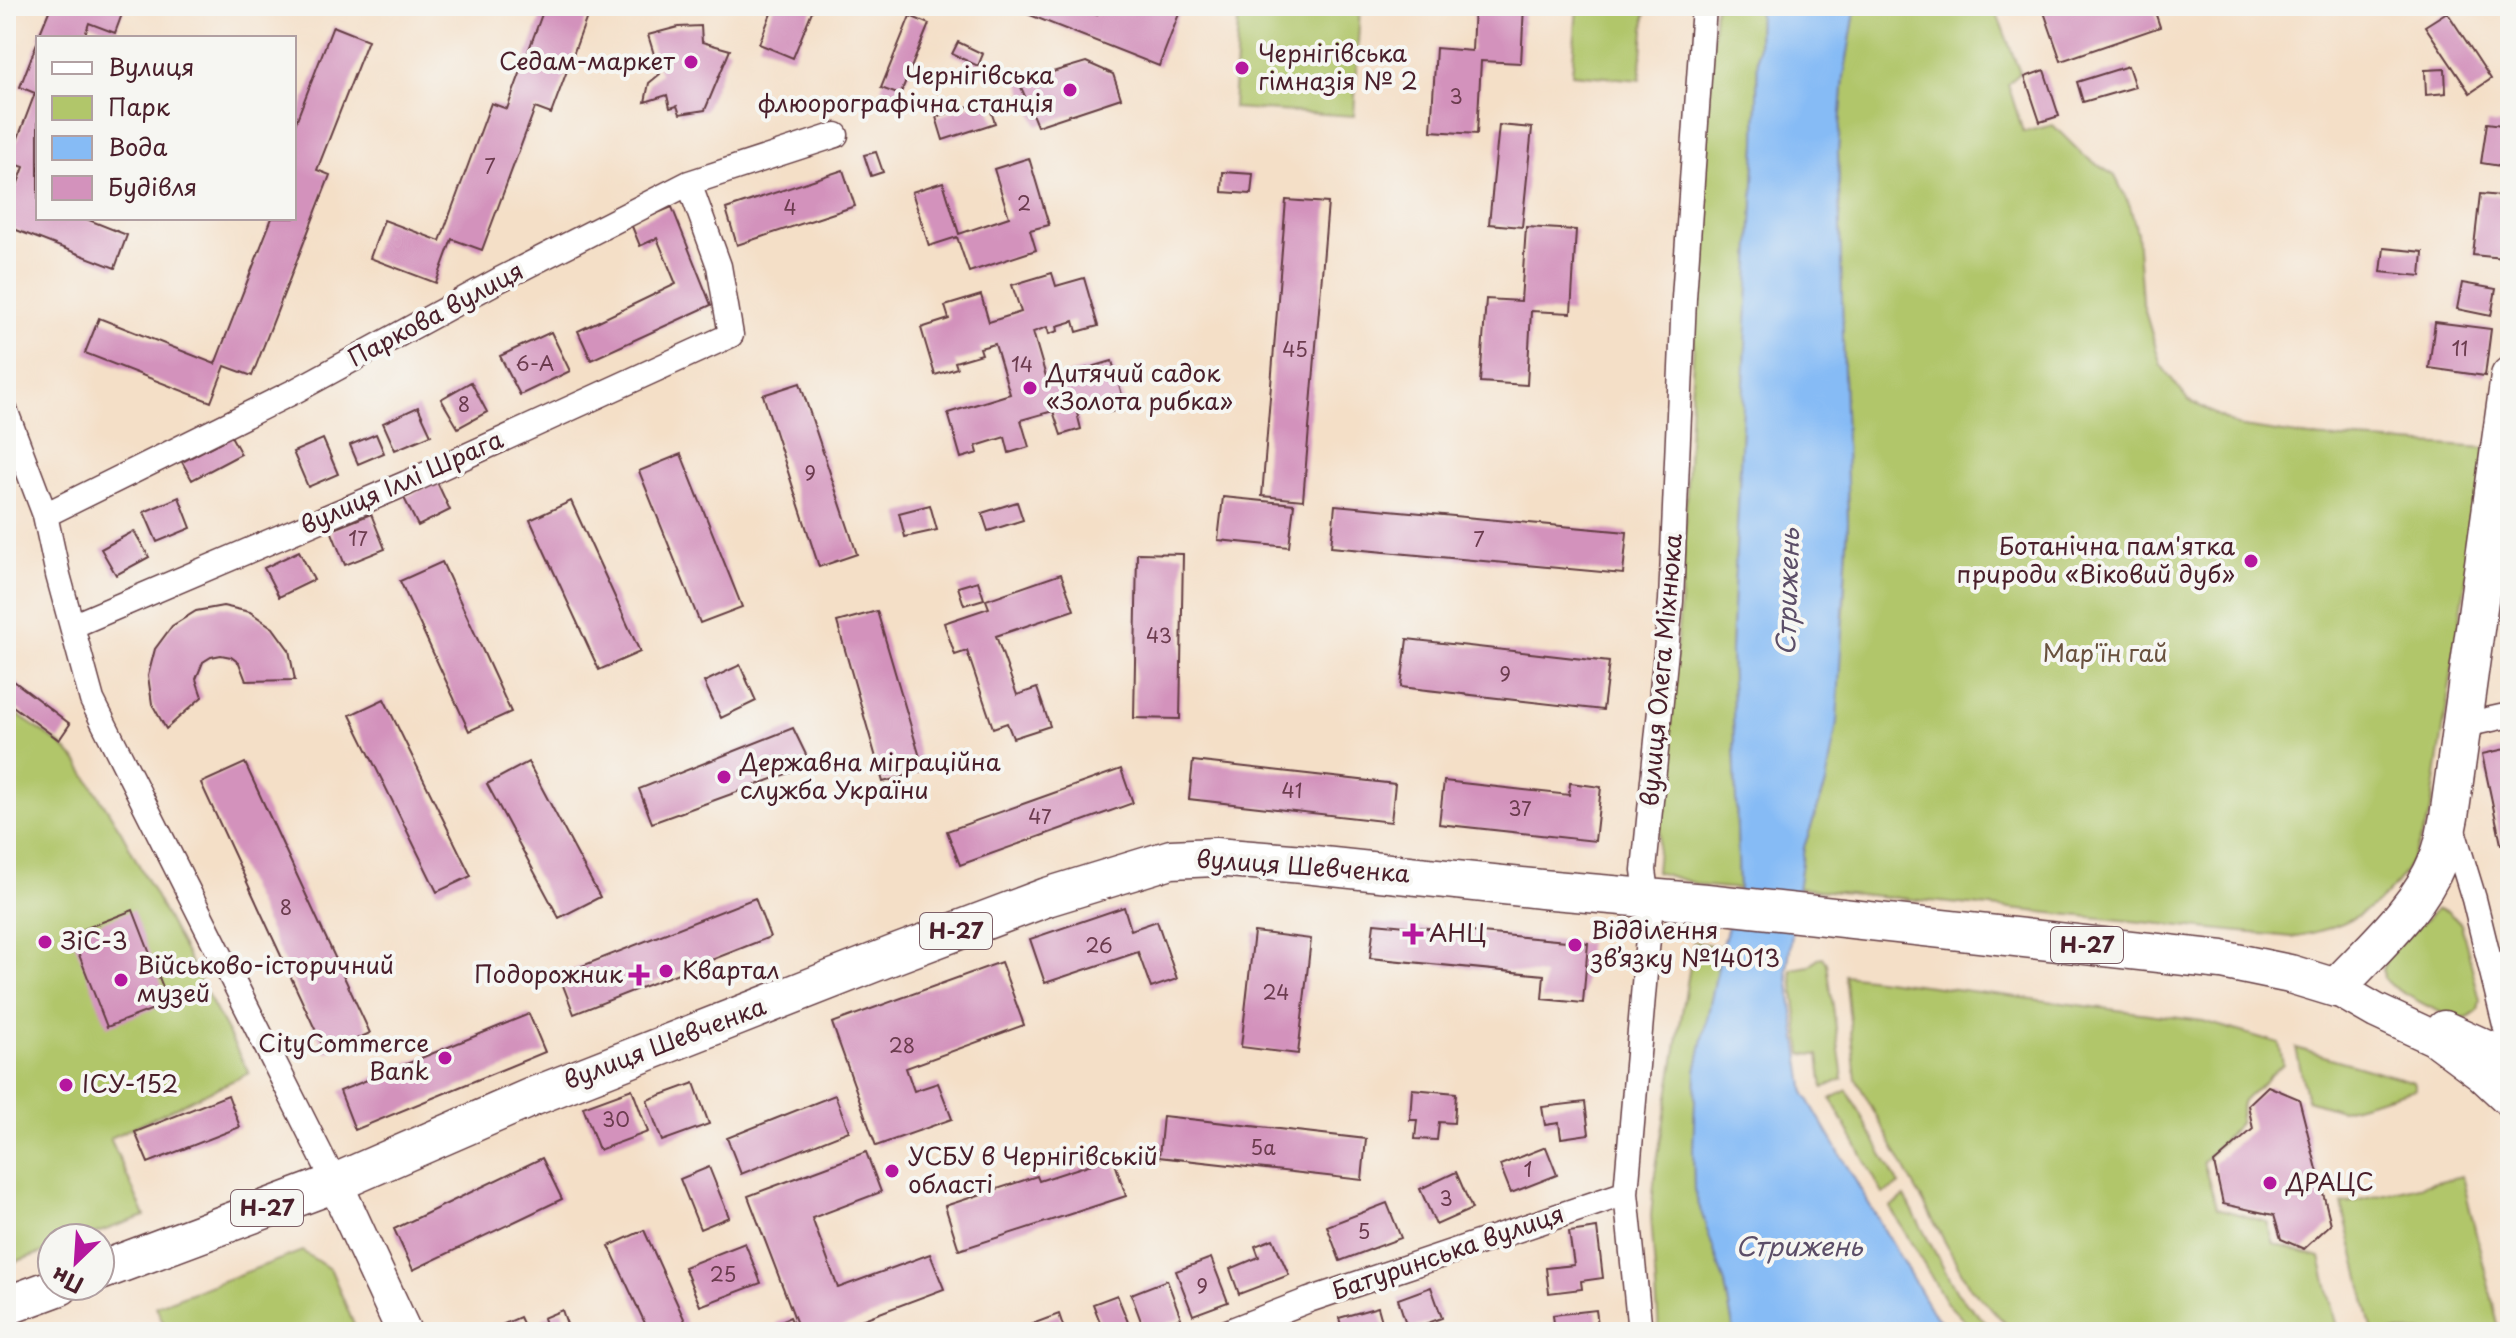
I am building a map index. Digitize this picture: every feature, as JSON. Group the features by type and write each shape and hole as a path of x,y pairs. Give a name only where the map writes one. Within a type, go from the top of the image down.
{"main road":[{"path":"2336,988 2422,891 2439,859 2449,817 2509,393"},
{"name":"вулиця Шевченка","path":"116,1265 335,1183 532,1097 896,954 1047,897 1171,859 1215,857 1304,864 1706,903 2222,960 2290,974 2336,988"},
{"path":"2382,939 2371,965 2373,985 2384,1001"},
{"name":"Н-27","path":"2336,988 2384,1001 2510,1058"},
{"name":"Н-27","path":"2336,988 2434,1038 2481,1073 2510,1100"},
{"path":"335,1183 404,1332"},
{"path":"6,1306 36,1295"}],"street":[{"name":"вулиця Олега Міхнюка","path":"1640,1332 1626,1193 1650,915 1644,870 1671,601 1684,298 1704,6"},
{"name":"Паркова вулиця","path":"45,515 295,391 499,280 689,183 836,135"},
{"name":"вулиця Іллі Шрага","path":"72,626 407,483 731,335 719,266 689,183"},
{"path":"6,412 45,515 92,700 335,1183"},
{"path":"2460,726 2510,715"},
{"path":"2449,817 2474,899 2510,1045"},
{"name":"Батуринська вулиця","path":"1227,1332 1309,1300 1626,1193"}],"green space":[{"path":"1239,6 1360,6 1354,116 1233,108"},
{"path":"1577,6 1646,6 1640,80 1572,74"},
{"path":"1715,6 1759,6 1756,142 1731,651 1739,889 1704,886 1656,872 1682,585 1699,233"},
{"name":"Мар'їн гай","path":"1856,6 1994,6 2020,73 2008,84 2023,132 2053,125 2083,155 2115,176 2130,206 2137,233 2142,301 2161,365 2188,400 2237,426 2310,437 2486,448 2430,816 2397,883 2358,916 2326,929 2292,937 1798,888 1804,847 1826,784 1844,610 1848,522 1838,151 1844,76"},
{"path":"6,707 60,744 77,761 122,833 249,1073 110,1138 145,1216 116,1226 116,1222 36,1222 36,1255 6,1265"},
{"path":"2437,909 2447,911 2461,924 2480,1000 2478,1011 2467,1018 2438,1011 2384,980 2386,957"},
{"path":"1694,942 1722,947 1696,1072 1694,1189 1725,1284 1734,1332 1659,1332 1651,1216 1655,1173"},
{"path":"1823,957 1827,963 1843,1079 1823,1088 1819,1055 1802,1054 1791,969 1809,966"},
{"path":"1845,975 2203,1021 2279,1043 2283,1064 2242,1102 2239,1123 2203,1162 2217,1208 2267,1222 2274,1244 2320,1257 2338,1332 2014,1332 1969,1286 1856,1079"},
{"path":"2296,1048 2414,1082 2416,1089 2340,1110 2307,1100"},
{"path":"1847,1090 1899,1185 1883,1194 1831,1099"},
{"path":"2462,1176 2500,1332 2373,1332 2342,1204"},
{"path":"1905,1197 1957,1293 1995,1332 1975,1332 1946,1302 1890,1207"},
{"path":"302,1251 331,1270 357,1332 167,1332 156,1306"}],"water":[{"name":"Стрижень","path":"1759,6 1856,6 1844,76 1838,151 1848,522 1837,722 1826,784 1804,847 1787,970 1805,1094 1932,1312 1951,1332 1734,1332 1725,1284 1694,1190 1696,1072 1722,947 1739,889 1731,651 1756,142"}],"building":[{"path":"51,6 125,6 115,33 89,23 85,36 39,36"},
{"path":"545,6 591,6 551,114 535,108 482,250 452,239 436,283 370,258 384,220 440,241 491,103 507,109"},
{"path":"774,6 814,6 793,58 759,44"},
{"path":"1007,6 1075,6 1097,15 1101,6 1182,6 1159,66"},
{"path":"1474,6 1524,6 1521,63 1481,61 1477,134 1431,131 1436,48 1472,51"},
{"path":"2063,6 2153,6 2160,27 2061,61 2044,12"},
{"path":"2447,12 2491,79 2470,93 2425,26"},
{"path":"910,16 929,24 900,95 881,88"},
{"path":"333,26 368,40 317,170 330,175 252,376 225,366 211,402 85,353 99,318 215,364 271,220 296,220 296,122"},
{"name":"Седам-маркет","path":"701,26 702,42 730,50 705,110 680,114 677,106 670,108 667,95 645,102 649,83 660,74 648,35 678,27"},
{"path":"958,42 983,54 978,66 952,54"},
{"path":"36,45 36,220 89,220 127,235 115,268 6,226 6,214 24,167 9,162 35,93 20,87"},
{"name":"Чернігівська флюорографічна станція","path":"1086,62 1113,74 1121,98 1037,126 1019,82"},
{"path":"2128,66 2135,87 2083,102 2077,82"},
{"path":"2445,69 2446,93 2426,95 2425,70"},
{"path":"2044,70 2059,116 2040,122 2025,77"},
{"path":"987,100 995,123 943,140 936,117"},
{"path":"2487,123 2510,126 2507,167 2481,163"},
{"path":"1499,125 1532,128 1522,227 1489,224"},
{"path":"876,152 883,172 871,176 864,155"},
{"path":"1029,158 1049,225 1030,230 1036,250 969,272 957,237 929,246 912,192 943,182 959,234 1009,217 994,169"},
{"path":"843,170 855,206 737,245 726,209"},
{"path":"1223,172 1253,174 1251,194 1222,192"},
{"path":"2480,194 2510,197 2503,258 2473,255"},
{"path":"1286,200 1328,203 1303,500 1262,496"},
{"path":"672,207 711,305 591,360 578,331 676,284 657,238 640,246 631,224"},
{"path":"1526,227 1576,230 1571,313 1531,311 1527,385 1480,382 1486,299 1521,301"},
{"path":"2384,248 2423,252 2421,276 2381,272"},
{"path":"1052,273 1056,286 1084,278 1098,326 1077,332 1074,321 1057,326 1058,331 1049,334 1047,327 1033,332 1047,380 1112,361 1126,408 1106,413 1104,405 1077,413 1081,429 1061,435 1053,411 1021,420 1029,447 1009,453 1005,437 976,446 978,453 961,458 948,413 1010,394 995,344 980,348 982,354 955,362 957,368 935,375 921,328 949,319 945,306 981,295 989,322 1021,312 1012,285"},
{"path":"2462,283 2496,289 2491,316 2457,309"},
{"path":"2435,322 2491,329 2485,376 2429,368"},
{"path":"551,332 570,371 520,395 500,356"},
{"path":"471,382 487,412 458,428 441,399"},
{"path":"800,383 857,554 819,567 763,395"},
{"path":"418,407 431,435 395,450 383,423"},
{"path":"376,434 384,453 358,464 350,445"},
{"path":"231,436 241,454 192,480 182,462"},
{"path":"323,439 338,474 308,487 293,452"},
{"path":"681,454 742,607 700,623 639,471"},
{"path":"437,482 450,510 418,526 404,498"},
{"path":"179,497 191,528 157,542 144,512"},
{"path":"1223,497 1294,504 1289,547 1218,540"},
{"path":"571,501 640,652 599,670 530,520"},
{"path":"1017,502 1023,520 988,531 982,513"},
{"path":"930,505 937,530 905,537 899,513"},
{"path":"1335,505 1627,532 1623,574 1331,547"},
{"path":"371,514 385,549 345,565 331,530"},
{"path":"134,531 149,557 116,575 101,549"},
{"path":"299,551 314,580 279,597 264,568"},
{"path":"1137,553 1183,554 1180,719 1134,718"},
{"path":"442,562 511,712 469,731 400,581"},
{"path":"1061,574 1074,610 996,636 1017,695 1037,688 1050,726 1013,738 1007,723 993,728 967,651 955,655 944,623 989,608 986,600"},
{"path":"978,581 984,599 964,605 958,587"},
{"path":"223,606 250,612 273,628 289,650 295,680 246,681 239,663 231,657 211,657 203,662 196,679 202,697 166,729 152,704 148,676 155,649 172,626 196,611"},
{"path":"877,611 924,771 883,782 837,622"},
{"path":"1407,639 1609,662 1603,710 1401,687"},
{"path":"740,665 756,701 721,718 704,682"},
{"path":"6,675 70,724 59,740 6,701"},
{"path":"384,699 471,876 437,892 350,715"},
{"name":"Державна міграційна служба України","path":"793,728 811,765 652,823 639,789"},
{"path":"2510,748 2510,842 2501,844 2482,754"},
{"path":"1193,761 1395,784 1391,822 1189,799"},
{"path":"528,762 600,897 559,918 487,784"},
{"path":"245,763 370,1033 326,1053 201,783"},
{"path":"1121,769 1133,803 960,865 947,831"},
{"path":"1444,781 1569,795 1570,783 1601,787 1595,841 1439,824"},
{"path":"755,898 770,937 574,1014 559,975"},
{"path":"1124,907 1131,930 1157,921 1177,979 1151,988 1138,952 1045,983 1030,939"},
{"path":"133,910 169,1003 107,1027 71,934"},
{"path":"1374,923 1588,943 1583,1003 1542,999 1544,975 1370,958"},
{"path":"1254,932 1311,939 1298,1054 1241,1047"},
{"path":"1001,962 1024,1025 906,1068 914,1091 938,1083 952,1119 876,1146 832,1023"},
{"path":"529,1014 545,1052 355,1130 340,1091"},
{"path":"694,1083 709,1124 662,1141 647,1100"},
{"name":"ДРАЦС","path":"2268,1086 2299,1099 2331,1224 2304,1249 2281,1239 2274,1215 2223,1204 2214,1163 2253,1129 2248,1105"},
{"path":"632,1089 648,1132 599,1150 583,1107"},
{"path":"1412,1089 1456,1093 1454,1123 1439,1122 1437,1140 1415,1139 1417,1120 1410,1120"},
{"path":"228,1095 240,1127 148,1163 135,1132"},
{"path":"835,1095 849,1131 741,1174 727,1138"},
{"path":"1585,1102 1589,1134 1561,1138 1559,1123 1545,1125 1542,1107"},
{"path":"1163,1116 1366,1139 1362,1180 1159,1157"},
{"path":"1546,1147 1557,1175 1511,1193 1500,1165"},
{"path":"866,1152 881,1192 812,1218 838,1288 930,1254 944,1289 829,1332 800,1332 748,1196"},
{"path":"1113,1157 1126,1196 959,1250 945,1206 1037,1176 1039,1181"},
{"path":"542,1158 562,1199 413,1270 394,1229"},
{"path":"709,1167 729,1217 700,1229 680,1179"},
{"path":"1456,1172 1472,1209 1436,1225 1420,1189"},
{"path":"1387,1203 1401,1238 1340,1261 1327,1226"},
{"path":"1597,1228 1603,1278 1581,1281 1582,1289 1549,1293 1546,1268 1574,1265 1569,1232"},
{"path":"644,1230 690,1332 649,1332 609,1246"},
{"path":"1273,1239 1289,1275 1239,1294 1230,1269 1259,1257 1255,1246"},
{"path":"745,1243 761,1283 700,1306 684,1267"},
{"path":"1211,1258 1228,1302 1193,1315 1176,1271"},
{"path":"1167,1280 1181,1318 1145,1332 1131,1294"},
{"path":"1431,1287 1442,1318 1408,1330 1398,1299"},
{"path":"1117,1295 1132,1332 1104,1332 1093,1304"},
{"path":"1378,1307 1385,1332 1343,1332 1339,1318"},
{"path":"562,1310 568,1327 548,1332 543,1318"},
{"path":"1596,1310 1599,1332 1555,1332 1553,1315"},
{"path":"1059,1314 1065,1332 1026,1332 1024,1327"},
{"path":"520,1317 527,1332 486,1332"},
{"path":"790,1317 797,1332 780,1332 776,1323"}],"place":[{"name":"Седам-маркет","path":"691,62"},
{"name":"Чернігівська гімназія № 2","path":"1242,68"},
{"name":"Чернігівська флюорографічна станція","path":"1070,90"},
{"name":"Дитячий садок «Золота рибка»","path":"1030,388"},
{"name":"Ботанічна пам'ятка природи «Віковий дуб»","path":"2251,561"},
{"name":"Державна міграційна служба України","path":"724,777"},
{"name":"АНЦ","path":"1413,934"},
{"name":"ЗіС-3","path":"45,942"},
{"name":"Відділення зв’язку №14013","path":"1575,945"},
{"name":"Квартал","path":"666,971"},
{"name":"Подорожник","path":"639,975"},
{"name":"Військово-історичний музей","path":"121,980"},
{"name":"CityCommerce Bank","path":"445,1058"},
{"name":"ІСУ-152","path":"66,1085"},
{"name":"УСБУ в Чернігівській області","path":"892,1171"},
{"name":"ДРАЦС","path":"2270,1183"}]}
